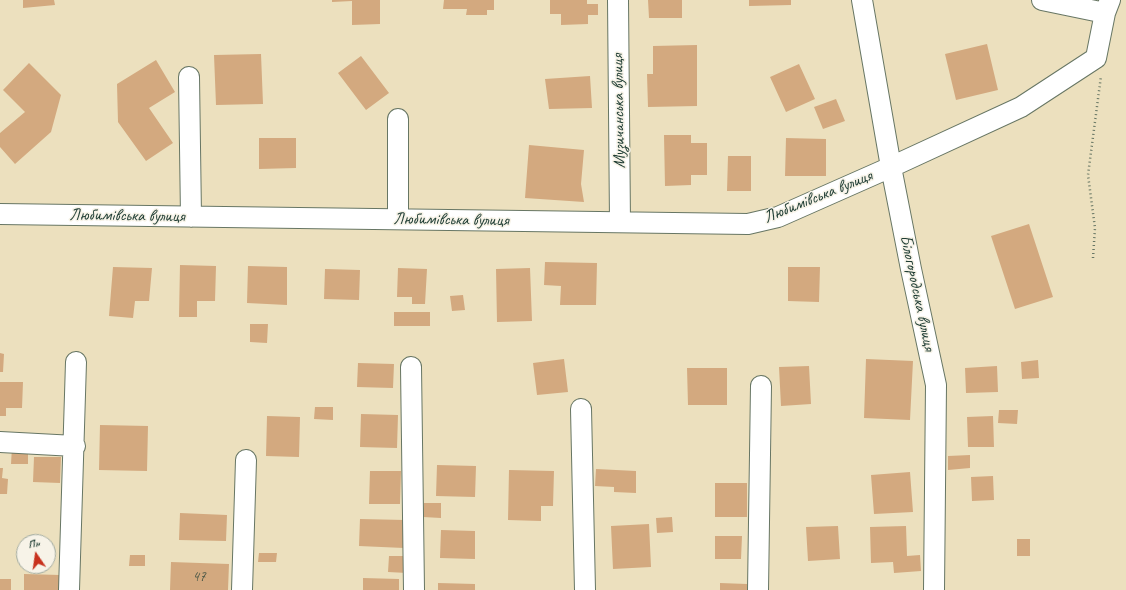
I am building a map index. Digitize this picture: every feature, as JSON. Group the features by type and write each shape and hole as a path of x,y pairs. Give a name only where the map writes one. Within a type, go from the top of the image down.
{"street":[{"name":"Музичанська вулиця","path":"618,0 620,222"},
{"name":"Білогородська вулиця","path":"862,0 891,167 936,385 934,590"},
{"path":"1042,0 1108,7 1096,58"},
{"name":"Любимівська вулиця","path":"0,214 748,224 778,217 1021,107 1096,58"},
{"path":"189,77 191,217"},
{"path":"398,119 398,219"},
{"path":"69,590 76,362"},
{"path":"411,367 414,590"},
{"path":"758,590 761,386"},
{"path":"581,409 585,590"},
{"path":"0,442 74,446"},
{"path":"242,590 246,460"}],"path":[{"path":"1093,258 1095,228 1088,175 1102,75 1096,58"}],"building":[{"path":"23,0 54,0 55,5 23,8"},
{"path":"332,0 380,0 380,24 352,25 352,1 332,2"},
{"path":"444,0 494,0 494,10 487,10 487,15 466,15 467,9 443,9"},
{"path":"550,0 587,0 587,4 598,4 598,15 588,15 588,24 561,25 561,14 550,14"},
{"path":"648,0 682,0 682,18 649,18"},
{"path":"749,0 791,0 791,5 749,6"},
{"path":"987,44 998,90 956,100 945,54"},
{"path":"697,45 697,106 648,107 647,74 653,74 653,46"},
{"path":"261,54 263,104 216,105 214,55"},
{"path":"361,56 389,93 366,110 338,73"},
{"path":"156,60 175,92 149,108 173,143 146,161 118,122 117,84"},
{"path":"29,63 61,95 51,132 15,164 0,147 0,133 25,112 3,90"},
{"path":"799,64 815,99 786,112 770,77"},
{"path":"590,76 592,108 549,109 545,79"},
{"path":"836,99 845,121 823,129 814,107"},
{"path":"664,135 691,135 691,143 707,143 707,175 691,175 691,185 665,186"},
{"path":"259,138 296,138 296,168 259,169"},
{"path":"786,138 826,139 826,176 785,176"},
{"path":"529,145 584,150 581,184 584,202 525,198"},
{"path":"728,156 751,156 751,191 727,191"},
{"path":"1029,224 1053,297 1015,309 991,236"},
{"path":"545,262 597,263 596,305 560,305 561,286 544,285"},
{"path":"180,265 216,266 215,301 197,301 197,317 179,317"},
{"path":"248,266 287,267 287,305 247,303"},
{"path":"113,267 152,268 149,301 135,301 133,318 109,316"},
{"path":"788,267 820,267 819,302 788,301"},
{"path":"398,268 427,269 425,304 412,304 412,297 397,297"},
{"path":"530,268 532,321 497,322 496,269"},
{"path":"325,269 360,270 359,300 324,299"},
{"path":"463,295 465,310 452,311 450,296"},
{"path":"394,312 430,312 430,326 394,326"},
{"path":"250,324 268,324 267,343 250,342"},
{"path":"0,353 4,354 3,372 0,372"},
{"path":"564,359 568,392 537,395 533,363"},
{"path":"866,359 913,361 910,420 864,418"},
{"path":"1038,360 1039,378 1022,379 1021,362"},
{"path":"358,363 394,364 393,388 357,387"},
{"path":"809,366 811,404 781,406 779,367"},
{"path":"997,366 998,392 966,393 965,368"},
{"path":"687,368 727,368 727,405 688,405"},
{"path":"0,382 23,382 22,408 6,408 6,416 0,416"},
{"path":"315,407 333,407 333,420 314,419"},
{"path":"999,410 1018,410 1017,424 998,423"},
{"path":"361,414 398,415 397,448 360,447"},
{"path":"267,416 300,417 299,457 266,456"},
{"path":"993,416 994,447 968,447 967,417"},
{"path":"100,425 148,426 147,471 99,470"},
{"path":"12,447 28,447 28,464 11,464"},
{"path":"970,455 970,468 948,470 948,456"},
{"path":"34,457 61,457 60,483 33,482"},
{"path":"437,465 476,466 475,497 436,496"},
{"path":"0,468 3,468 2,478 8,479 7,494 0,494"},
{"path":"596,469 636,471 636,493 614,492 614,487 595,486"},
{"path":"509,470 554,471 553,506 541,506 541,521 508,520"},
{"path":"370,471 401,471 400,504 369,504"},
{"path":"910,472 913,512 874,514 871,475"},
{"path":"993,476 994,500 972,501 971,477"},
{"path":"715,483 747,483 747,517 715,517"},
{"path":"424,503 441,503 441,518 423,517"},
{"path":"180,513 227,515 226,541 179,540"},
{"path":"672,517 673,532 657,533 656,518"},
{"path":"360,519 405,520 404,548 359,546"},
{"path":"649,524 651,567 613,569 611,526"},
{"path":"838,526 840,559 808,561 806,527"},
{"path":"906,526 907,556 920,555 921,571 894,573 893,562 871,563 870,527"},
{"path":"441,530 475,531 475,559 440,558"},
{"path":"715,536 742,536 741,559 715,559"},
{"path":"1017,539 1030,539 1030,556 1017,556"},
{"path":"259,553 277,553 276,562 258,562"},
{"path":"130,555 145,555 145,566 129,566"},
{"path":"389,556 408,556 407,573 388,572"},
{"path":"171,562 229,564 228,590 170,590"},
{"path":"24,574 60,575 59,590 24,590"},
{"path":"363,578 399,579 399,590 363,590"},
{"path":"0,579 11,579 11,590 0,590"},
{"path":"438,583 475,584 475,590 438,590"},
{"path":"720,583 747,584 747,590 720,590"}]}
